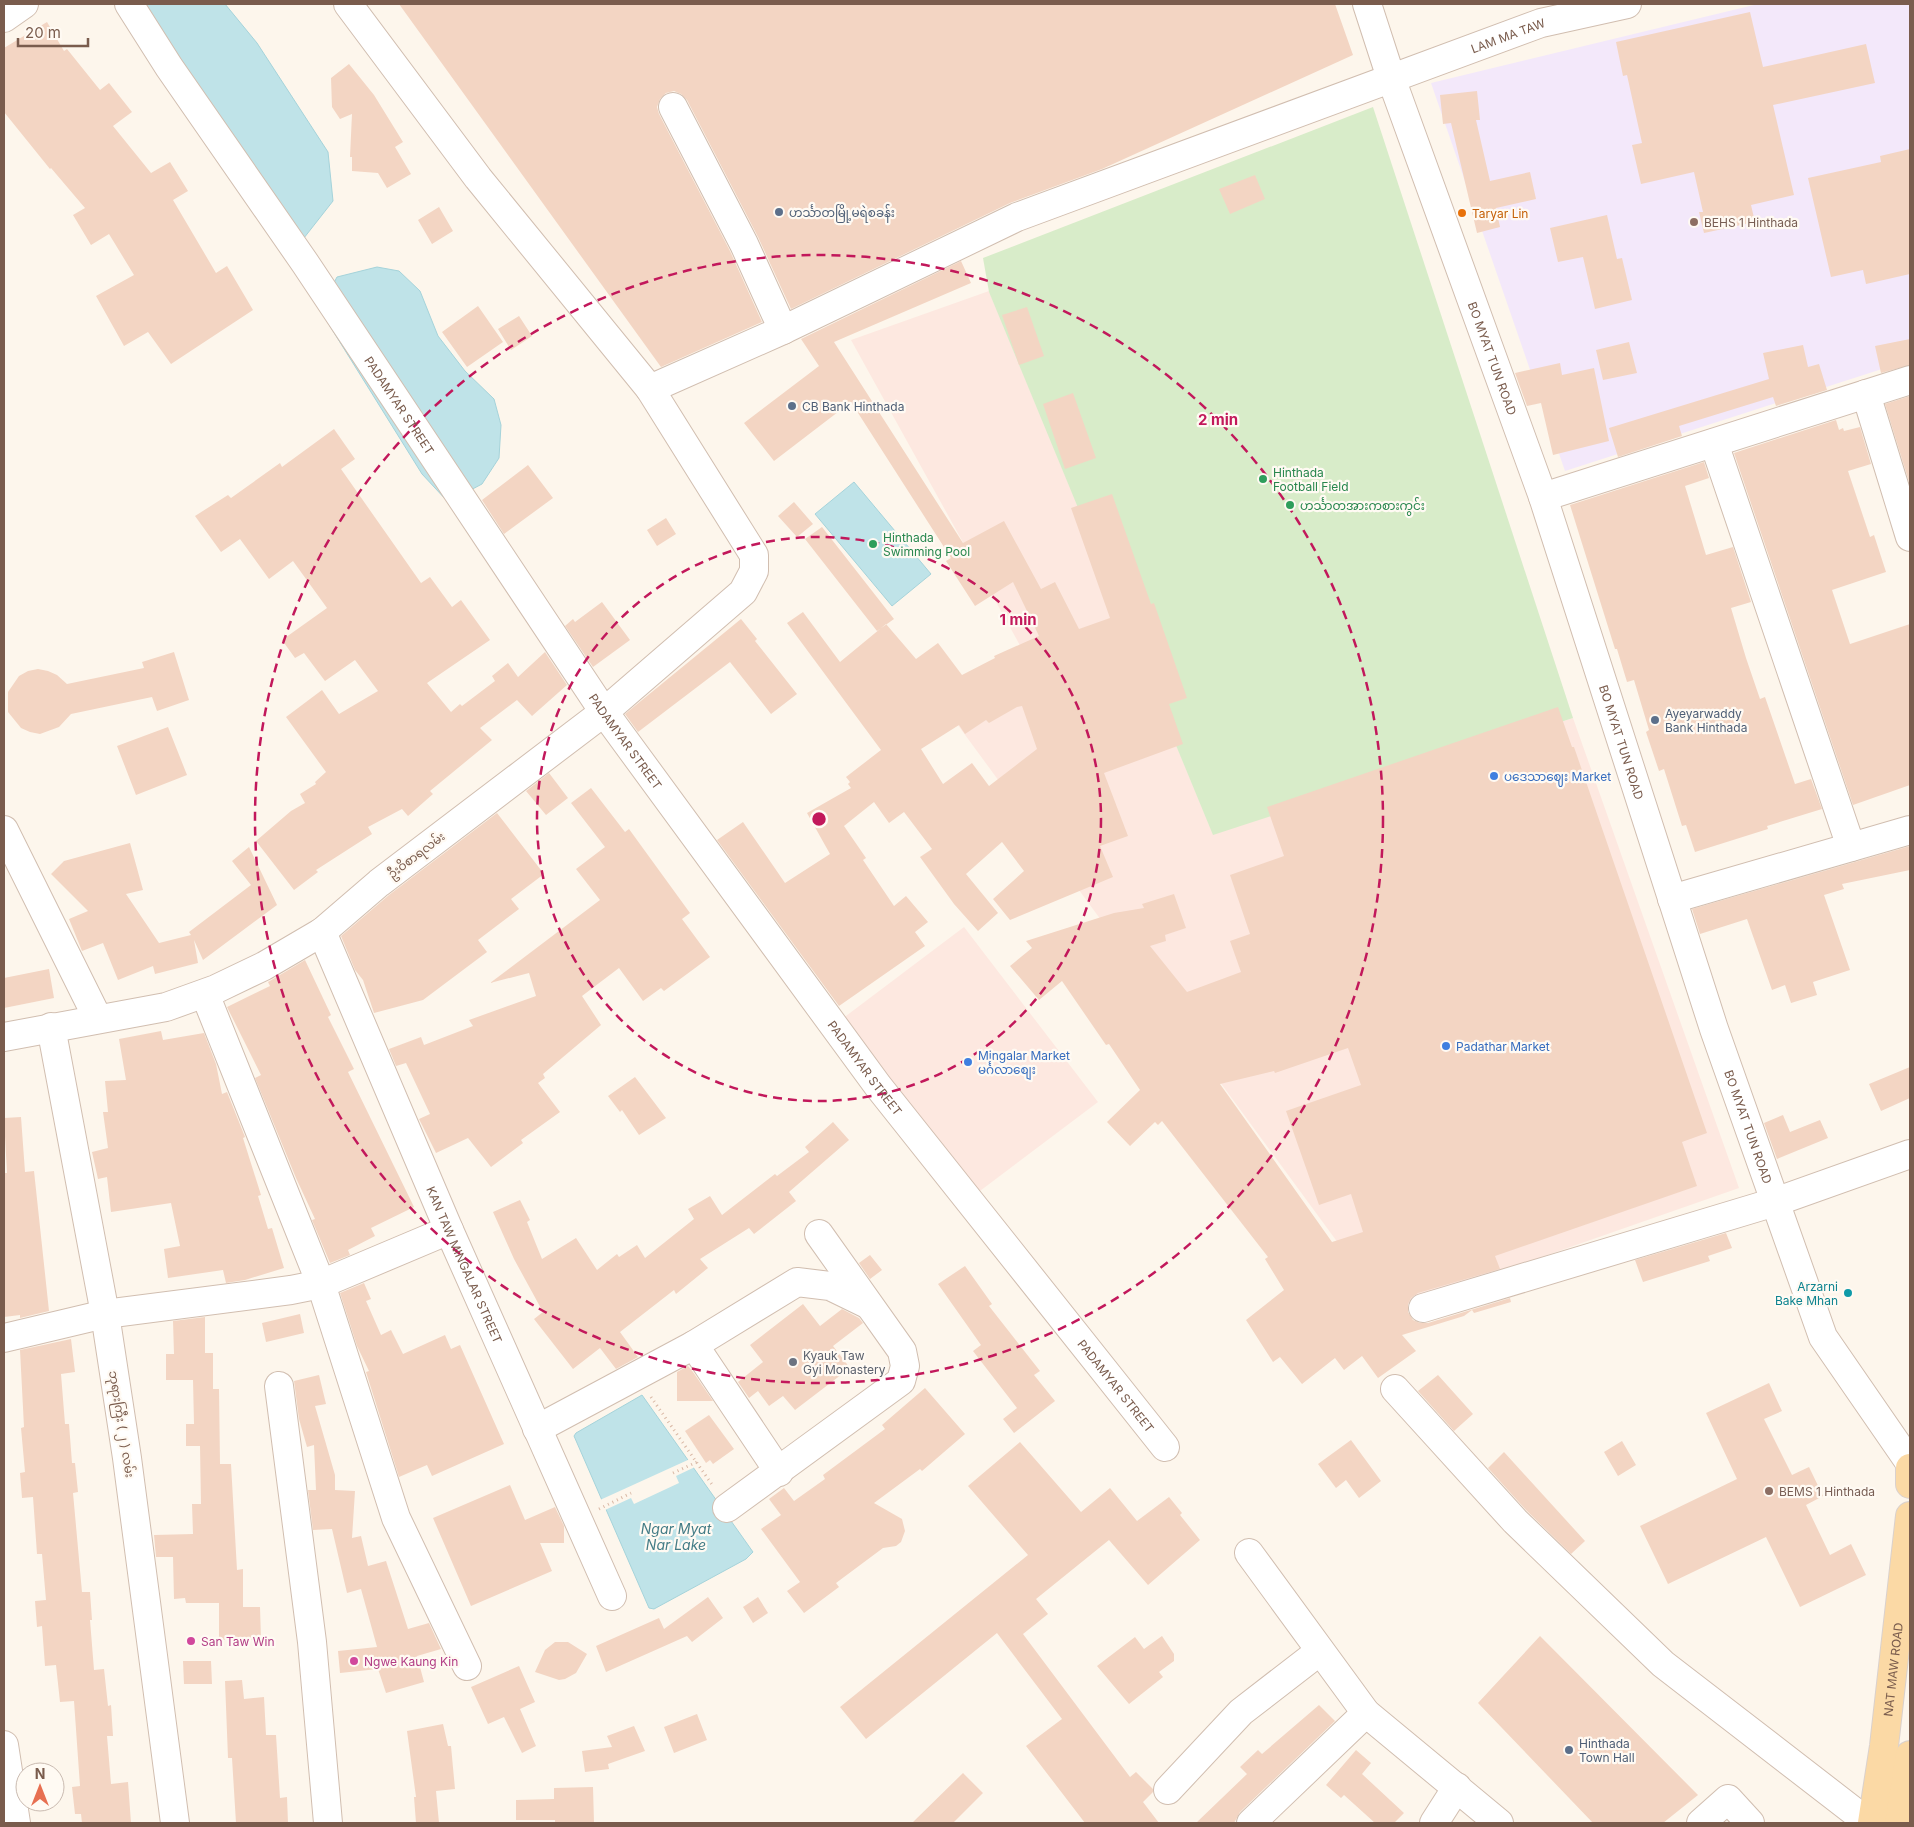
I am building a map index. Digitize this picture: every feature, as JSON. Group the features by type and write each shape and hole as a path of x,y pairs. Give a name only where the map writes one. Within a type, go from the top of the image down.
{"main road":[{"path":"1910,1468 1910,1484"},
{"name":"NAT MAW ROAD","path":"1871,1823 1885,1736 1910,1516"},
{"path":"1899,1823 1910,1755"}],"street":[{"path":"4,18 24,4"},
{"name":"PADAMYAR STREET","path":"129,4 169,66 305,263 604,712 878,1086 1165,1447"},
{"path":"348,4 478,178 650,389"},
{"name":"BO MYAT TUN ROAD","path":"1367,4 1391,78 1543,497 1714,1029 1823,1337 1910,1463"},
{"name":"LAM MA TAW","path":"650,389 783,330 1017,217 1541,23 1627,4"},
{"path":"673,107 744,244 783,330"},
{"path":"1543,497 1910,380"},
{"name":"ဦးဝိစာရလမ်း","path":"4,1036 166,1007 205,994 264,966 322,932 379,883 604,712 743,592 754,571 754,555 650,389"},
{"path":"1866,394 1910,538"},
{"path":"1714,443 1852,847"},
{"path":"4,830 98,1019"},
{"path":"1672,899 1910,830"},
{"name":"KAN TAW MINGALAR STREET","path":"322,932 449,1230 612,1596"},
{"path":"205,994 321,1284 396,1518 467,1666"},
{"name":"ဘုရားကြီး ( ၂ ) လမ်း","path":"51,1027 105,1314 127,1458 175,1823"},
{"path":"1423,1308 1775,1202 1910,1154"},
{"path":"4,1338 105,1314 291,1290 321,1284 449,1230"},
{"path":"727,1508 779,1472 901,1381 906,1366 902,1351 819,1234"},
{"path":"537,1429 694,1345 797,1282 830,1286 871,1306"},
{"path":"694,1345 779,1472"},
{"path":"279,1386 312,1642 328,1823"},
{"path":"1396,1389 1515,1522 1663,1664 1871,1823"},
{"path":"1249,1553 1366,1713 1498,1823"},
{"path":"1168,1790 1242,1712 1320,1651"},
{"path":"1250,1823 1366,1713"},
{"path":"4,1745 16,1823"},
{"path":"1434,1823 1457,1787"},
{"path":"1701,1823 1728,1799 1750,1823"}],"path":[{"path":"636,1376 727,1508"},
{"path":"673,1474 696,1463"},
{"path":"603,1507 631,1493"}],"shaded area":[{"name":"BEHS 1 Hinthada","path":"1758,4 1910,4 1910,360 1565,471 1431,83"},
{"name":"ပဒေသာဈေး Market","path":"989,291 1213,834 1573,718 1739,1188 1388,1311 938,698 1027,658 851,340"},
{"name":"Mingalar Market မင်္ဂလာစျေး","path":"964,927 1098,1102 972,1197 838,1022"}],"green space":[{"name":"ဟင်္သာတအားကစားကွင်း","path":"1373,107 1573,718 1213,835 989,292 983,258"}],"water":[{"path":"122,4 225,4 257,43 328,152 333,201 300,243"},
{"path":"377,267 399,271 420,291 438,336 465,371 494,399 501,425 499,458 482,484 448,502 422,474 328,323 322,305 337,277"},
{"name":"Hinthada Swimming Pool","path":"854,482 931,574 892,606 815,514"},
{"name":"Ngar Myat Nar Lake","path":"642,1395 753,1552 746,1559 654,1609 649,1608 574,1436 576,1433"}],"pier":[{"path":"690,1459 695,1467 676,1476 679,1483 634,1504 631,1498 605,1510 600,1500"}],"building":[{"name":"ဟင်္သာတမြို့မရဲစခန်း","path":"399,4 1335,4 1353,55 1102,169 1010,203 791,309 758,237 687,100 681,94 674,91 666,93 660,99 657,107 659,114 730,251 762,322 661,367"},
{"path":"1750,12 1763,67 1866,44 1875,83 1773,105 1794,195 1751,205 1755,222 1704,233 1699,212 1703,212 1694,172 1641,184 1632,145 1642,143 1627,75 1623,76 1616,42"},
{"path":"47,22 64,51 67,49 100,90 109,83 132,112 113,126 151,173 170,162 188,191 173,200 216,273 227,266 253,310 171,364 148,332 124,346 96,296 134,275 109,234 91,245 73,215 85,208 50,169 4,112 4,48"},
{"path":"349,64 374,95 403,142 395,147 411,174 387,188 378,173 352,171 352,157 350,157 352,114 340,119 332,107 331,78"},
{"path":"1477,91 1480,120 1476,120 1490,181 1530,172 1536,199 1496,208 1500,227 1477,233 1451,123 1443,124 1440,95"},
{"path":"1910,149 1910,274 1866,284 1863,270 1831,277 1808,178 1881,162 1880,156"},
{"path":"1255,175 1265,199 1230,214 1219,189"},
{"path":"439,207 453,231 432,244 418,220"},
{"path":"1607,215 1617,259 1622,258 1632,300 1595,309 1583,257 1558,262 1550,228"},
{"path":"961,261 971,283 834,342 963,543 1004,521 1041,589 1055,582 1079,629 1110,618 1071,508 1112,494 1151,604 1154,603 1187,698 1169,704 1183,744 1104,773 1128,836 1100,846 1113,877 1010,920 993,899 1024,871 1002,842 966,874 998,913 978,931 954,904 920,857 932,849 904,812 889,823 874,802 844,826 866,858 863,860 894,906 906,896 928,922 915,932 925,946 839,1006 717,840 743,822 785,883 830,854 807,813 851,788 848,784 850,782 846,777 881,750 787,623 803,612 840,662 886,624 916,659 938,643 962,675 995,658 994,656 1039,636 1013,582 975,606 946,561 951,558 851,402 774,461 744,423 819,366 801,339","holes":["1022,706 1037,749 989,786 972,763 943,784 921,749 959,725 965,734 986,720 989,723"]},
{"path":"478,306 503,342 467,367 442,332"},
{"path":"1027,307 1044,356 1019,365 1002,315"},
{"path":"519,316 532,336 511,350 498,329"},
{"path":"1910,339 1910,365 1881,373 1875,346"},
{"path":"1629,342 1637,373 1603,380 1596,350"},
{"path":"1803,345 1808,367 1819,364 1827,390 1776,406 1773,397 1679,426 1682,436 1618,457 1609,428 1769,379 1763,353"},
{"path":"1560,363 1562,375 1594,368 1609,441 1553,455 1541,403 1527,406 1515,373"},
{"path":"1073,393 1096,458 1065,469 1043,404"},
{"path":"1910,396 1910,485 1885,404"},
{"path":"1836,420 1839,430 1843,428 1844,431 1860,427 1871,464 1848,471 1870,537 1874,535 1886,572 1832,590 1850,644 1910,624 1910,785 1853,805 1734,453"},
{"path":"334,429 355,459 341,469 421,583 430,577 452,607 461,600 490,640 427,683 451,712 495,681 492,676 508,663 518,677 545,652 567,685 532,716 517,700 480,728 492,740 430,791 433,794 408,816 402,809 368,827 372,834 316,870 318,872 294,890 256,841 291,811 305,803 300,794 316,784 315,782 326,772 286,717 322,690 339,714 378,691 355,660 325,681 304,653 295,658 282,640 327,608 293,561 269,579 240,539 221,552 195,516 228,495 231,498 280,463 282,467"},
{"path":"1704,462 1709,478 1685,486 1706,555 1733,547 1751,602 1731,608 1746,658 1760,699 1765,697 1795,784 1811,779 1822,809 1767,826 1768,829 1695,852 1686,825 1682,826 1664,769 1659,771 1646,732 1649,730 1634,680 1627,682 1617,649 1615,649 1570,505"},
{"path":"528,465 553,498 504,534 482,500"},
{"path":"794,502 813,524 797,537 778,516"},
{"path":"666,518 676,534 657,546 647,530"},
{"path":"822,527 894,619 877,631 805,539"},
{"path":"602,602 630,640 593,667 565,626 573,619 575,622"},
{"path":"741,619 757,639 755,641 797,694 771,714 730,662 638,732 625,714"},
{"path":"174,652 189,700 157,711 152,697 71,714 59,727 40,734 21,728 8,712 8,692 19,676 28,671 38,669 48,671 57,675 67,684 144,668 142,662"},
{"name":"ပဒေသာဈေး Market","path":"1558,707 1572,747 1574,747 1707,1133 1682,1142 1697,1186 1495,1256 1500,1269 1418,1293 1411,1298 1408,1304 1408,1312 1413,1320 1420,1323 1428,1323 1510,1298 1511,1302 1474,1313 1472,1310 1464,1316 1402,1335 1416,1351 1378,1378 1362,1356 1344,1370 1335,1358 1302,1384 1280,1357 1273,1362 1246,1320 1284,1290 1265,1259 1268,1257 1162,1121 1158,1125 1155,1122 1130,1146 1107,1122 1140,1090 1109,1044 1106,1045 1062,981 1039,1000 1010,966 1032,948 1026,941 1114,913 1144,908 1142,904 1174,894 1186,928 1165,935 1166,941 1150,946 1187,992 1241,972 1230,941 1250,934 1230,875 1284,856 1267,807","holes":["1348,1048 1361,1085 1286,1111 1319,1205 1351,1194 1363,1232 1332,1242 1220,1084 1274,1071 1275,1073"]},
{"path":"168,727 187,775 136,795 117,746"},
{"path":"549,773 568,798 546,815 526,791"},
{"path":"591,788 625,832 629,829 690,913 682,919 710,957 664,991 661,988 643,1001 619,968 582,996 601,1025 543,1074 545,1078 538,1083 560,1112 521,1140 523,1143 491,1167 468,1138 436,1153 419,1119 430,1114 406,1063 396,1066 389,1049 421,1037 424,1045 473,1026 469,1020 536,996 529,973 490,983 600,900 576,869 605,847 571,803"},
{"path":"497,813 544,874 511,899 519,909 478,940 487,952 423,1000 374,1013 363,980 355,970 341,936 389,895"},
{"path":"130,843 143,890 126,894 159,943 191,935 189,932 251,885 232,861 249,847 277,905 203,960 194,940 198,963 155,974 153,966 118,980 103,943 82,951 69,919 88,911 51,874 64,861"},
{"path":"1910,846 1910,870 1842,884 1844,889 1824,895 1850,970 1813,982 1817,995 1791,1003 1785,985 1772,990 1747,919 1700,934 1692,909"},
{"path":"305,960 331,1015 328,1017 354,1069 348,1072 414,1207 371,1228 375,1236 348,1250 350,1255 330,1263 312,1220 315,1219 255,1078 261,1075 227,1007 270,986 268,982"},
{"path":"49,969 54,998 4,1008 4,978"},
{"path":"161,1031 163,1040 204,1033 216,1064 222,1094 227,1092 245,1137 243,1138 261,1195 258,1196 268,1229 272,1228 284,1268 245,1280 226,1283 223,1270 168,1278 164,1249 180,1246 171,1203 111,1212 107,1177 98,1179 92,1152 108,1148 103,1112 108,1112 105,1081 126,1080 119,1039"},
{"path":"1910,1067 1910,1098 1881,1111 1869,1084"},
{"path":"635,1077 666,1118 639,1135 622,1110 620,1112 608,1096"},
{"path":"1783,1115 1790,1132 1820,1120 1828,1138 1777,1159 1764,1123"},
{"path":"21,1117 25,1172 34,1171 49,1311 20,1318 20,1315 4,1317 4,1173 7,1173 4,1118"},
{"path":"833,1122 849,1140 789,1192 796,1201 754,1234 749,1228 700,1259 708,1268 676,1294 674,1290 620,1332 638,1357 616,1369 600,1348 573,1369 534,1319 543,1312 514,1259 493,1212 520,1200 530,1220 527,1222 542,1259 576,1238 597,1270 617,1254 619,1257 637,1245 645,1258 694,1219 688,1209 710,1196 722,1215 775,1174 777,1176 809,1152 805,1147"},
{"path":"1726,1233 1732,1248 1708,1256 1710,1261 1643,1282 1635,1260"},
{"path":"870,1255 882,1270 870,1279 859,1263"},
{"path":"965,1266 992,1304 989,1306 1040,1371 1034,1375 1055,1401 1014,1433 1003,1419 1017,1408 973,1351 981,1345 938,1284"},
{"path":"364,1283 371,1299 366,1301 381,1335 391,1330 403,1354 445,1335 451,1349 460,1345 504,1444 432,1476 427,1465 399,1477 366,1372 369,1371 357,1346 340,1293"},
{"path":"803,1304 820,1326 842,1309 859,1318 863,1323 833,1346 850,1368 795,1410 783,1396 769,1406 758,1391 749,1398 738,1382 763,1362 750,1345"},
{"path":"300,1314 304,1333 266,1342 262,1323"},
{"path":"205,1317 205,1353 213,1353 213,1389 219,1389 220,1464 231,1464 237,1570 243,1569 243,1607 260,1607 261,1640 219,1640 219,1603 186,1603 185,1598 174,1599 173,1557 156,1557 154,1535 193,1534 192,1504 201,1504 200,1446 186,1446 186,1424 194,1424 193,1380 166,1380 166,1354 174,1354 173,1321"},
{"path":"71,1339 75,1372 61,1374 65,1424 69,1424 72,1463 75,1463 78,1492 73,1493 82,1592 90,1592 94,1670 104,1669 108,1706 111,1705 113,1736 107,1736 111,1784 128,1782 131,1823 82,1823 81,1814 75,1814 72,1787 80,1786 74,1701 60,1702 56,1665 45,1666 42,1626 37,1627 35,1601 46,1600 42,1554 37,1554 33,1497 22,1498 20,1473 25,1472 21,1428 24,1427 20,1350"},
{"path":"688,1366 713,1401 677,1401 677,1372"},
{"path":"319,1375 326,1404 315,1406 335,1475 335,1490 355,1491 352,1538 361,1536 368,1566 386,1561 408,1629 429,1623 441,1649 417,1656 424,1682 386,1693 378,1669 340,1673 338,1651 377,1647 361,1589 347,1593 332,1529 313,1530 308,1490 316,1490 314,1445 307,1447 299,1419 294,1381"},
{"path":"1438,1375 1473,1414 1454,1431 1418,1391"},
{"path":"1769,1383 1782,1411 1764,1419 1792,1475 1809,1467 1823,1496 1806,1505 1830,1555 1851,1544 1866,1575 1800,1607 1766,1537 1668,1584 1640,1526 1737,1479 1706,1413"},
{"path":"925,1388 965,1434 922,1471 920,1469 874,1503 902,1519 905,1531 901,1542 896,1546 883,1548 836,1583 839,1587 804,1613 787,1591 800,1582 761,1529 781,1515 769,1499 784,1488 794,1501 825,1479 823,1475 885,1429 882,1425"},
{"path":"709,1415 734,1449 713,1464 710,1460 706,1463 685,1431"},
{"path":"1351,1440 1381,1481 1359,1498 1346,1480 1336,1488 1318,1464"},
{"path":"1622,1441 1636,1465 1618,1476 1604,1452"},
{"path":"1020,1442 1081,1512 1110,1488 1137,1521 1169,1497 1182,1513 1180,1515 1200,1540 1148,1585 1109,1540 1036,1599 1048,1614 1023,1634 1130,1777 1136,1772 1153,1789 1153,1792 1143,1802 1159,1823 1085,1823 1026,1746 1062,1719 997,1633 866,1739 840,1707 1028,1555 968,1486"},
{"path":"1504,1452 1585,1541 1571,1554 1526,1510 1488,1468"},
{"path":"510,1485 525,1520 555,1507 564,1526 564,1543 540,1543 552,1571 471,1606 433,1518"},
{"path":"708,1597 723,1618 692,1642 687,1636 606,1672 596,1646 659,1618 664,1629"},
{"path":"758,1597 768,1613 753,1623 743,1607"},
{"path":"1162,1636 1174,1654 1174,1661 1159,1672 1163,1677 1129,1704 1097,1666 1135,1637 1144,1649"},
{"path":"1540,1636 1698,1795 1663,1823 1593,1823 1478,1703"},
{"path":"555,1642 568,1642 587,1654 576,1673 565,1679 559,1680 535,1672 545,1650"},
{"path":"183,1661 211,1661 212,1684 184,1684"},
{"path":"519,1666 535,1702 520,1709 536,1746 522,1753 504,1717 488,1724 471,1687"},
{"path":"242,1680 244,1699 264,1697 266,1735 276,1735 280,1798 287,1797 288,1823 236,1823 232,1758 228,1758 225,1681"},
{"path":"1319,1705 1335,1721 1240,1812 1234,1823 1196,1823 1247,1774 1240,1767 1258,1750 1262,1754"},
{"path":"697,1714 707,1740 674,1753 664,1727"},
{"path":"443,1724 448,1746 451,1746 455,1789 436,1791 439,1823 416,1823 414,1797 416,1797 407,1731"},
{"path":"634,1726 645,1751 608,1764 609,1769 585,1772 582,1751 612,1747 607,1736"},
{"path":"1356,1750 1371,1763 1362,1774 1404,1813 1394,1823 1375,1823 1344,1795 1341,1798 1326,1785"},
{"path":"963,1773 983,1793 953,1823 912,1823"},
{"path":"593,1787 594,1823 516,1820 516,1800 554,1799 554,1788"}],"place":[{"name":"ဟင်္သာတမြို့မရဲစခန်း","path":"779,212"},
{"name":"Taryar Lin","path":"1462,213"},
{"name":"BEHS 1 Hinthada","path":"1694,222"},
{"name":"CB Bank Hinthada","path":"792,406"},
{"name":"Hinthada Football Field","path":"1263,479"},
{"name":"ဟင်္သာတအားကစားကွင်း","path":"1290,505"},
{"name":"Hinthada Swimming Pool","path":"873,544"},
{"name":"Ayeyarwaddy Bank Hinthada","path":"1655,720"},
{"name":"ပဒေသာဈေး Market","path":"1494,776"},
{"name":"Padathar Market","path":"1446,1046"},
{"name":"Mingalar Market မင်္ဂလာစျေး","path":"968,1062"},
{"name":"Arzarni Bake Mhan","path":"1848,1293"},
{"name":"Kyauk Taw Gyi Monastery","path":"793,1362"},
{"name":"BEMS 1 Hinthada","path":"1769,1491"},
{"name":"San Taw Win","path":"191,1641"},
{"name":"Ngwe Kaung Kin","path":"354,1661"},
{"name":"Hinthada Town Hall","path":"1569,1750"}]}
